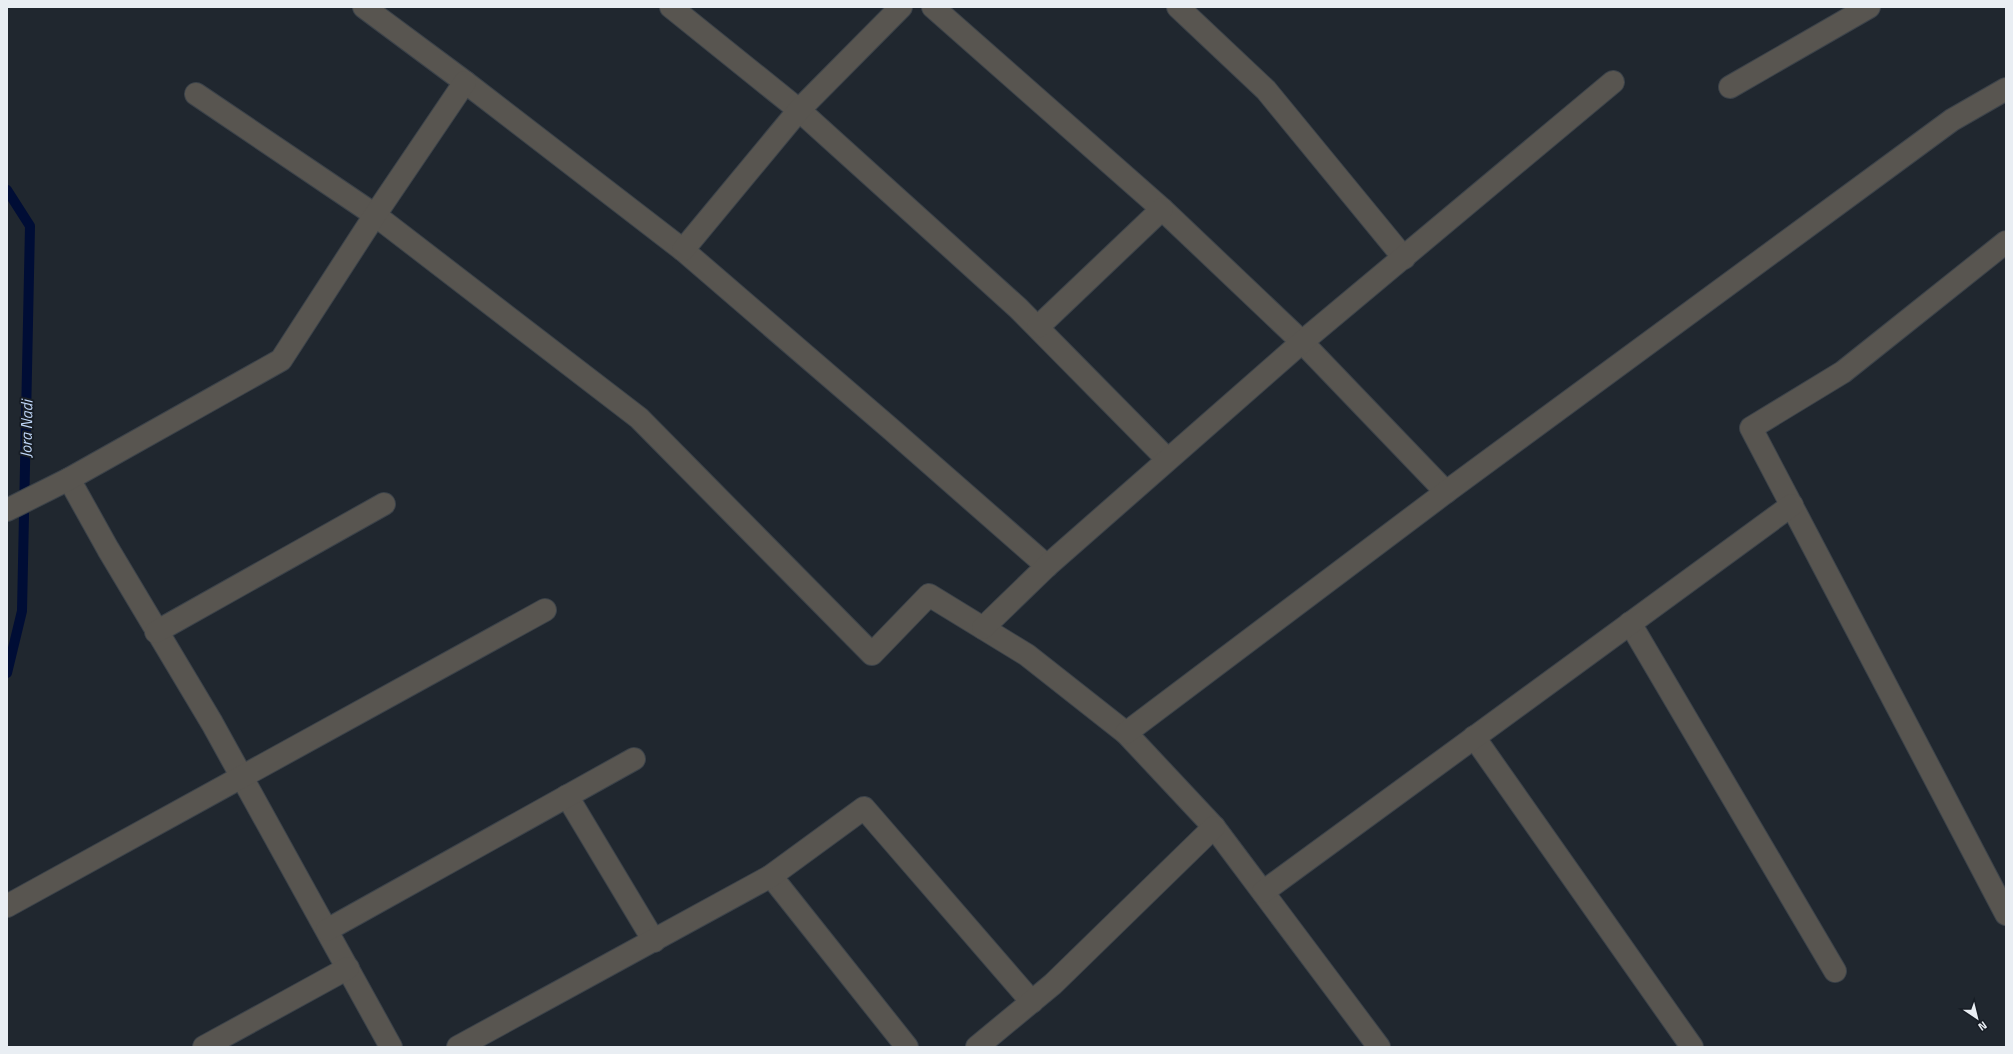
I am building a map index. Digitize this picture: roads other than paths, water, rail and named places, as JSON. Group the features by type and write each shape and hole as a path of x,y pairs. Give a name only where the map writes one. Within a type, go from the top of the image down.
{"street":[{"path":"364,7 465,82 682,250 892,430 1047,566"},
{"path":"671,7 799,110 1038,327 1167,459"},
{"path":"682,250 799,110 901,7"},
{"path":"933,7 1162,209 1302,342 1446,492"},
{"path":"1178,7 1266,90 1404,258"},
{"path":"1730,87 1869,7"},
{"path":"9,509 69,479 281,360 375,215 465,82"},
{"path":"983,628 1047,566 1302,342 1613,82"},
{"path":"1126,733 1446,492 1952,120 2006,89"},
{"path":"196,94 375,215 639,418 872,654 929,595 1027,655 1126,733 1214,827 1380,1047"},
{"path":"1038,327 1162,209"},
{"path":"2006,242 1843,372 1751,428 2006,914"},
{"path":"69,479 156,632 212,723 391,1047"},
{"path":"156,632 384,504"},
{"path":"1263,892 1792,505"},
{"path":"7,906 545,610"},
{"path":"1630,624 1835,971"},
{"path":"1474,737 1692,1047"},
{"path":"327,930 634,759"},
{"path":"567,796 654,940"},
{"path":"458,1047 771,876 864,808 1032,1002"},
{"path":"977,1047 1053,984 1214,827"},
{"path":"771,876 907,1047"},
{"path":"204,1047 348,968"}],"waterway":[{"name":"Jora Nadi","path":"7,190 30,226 22,611 7,673"}]}
